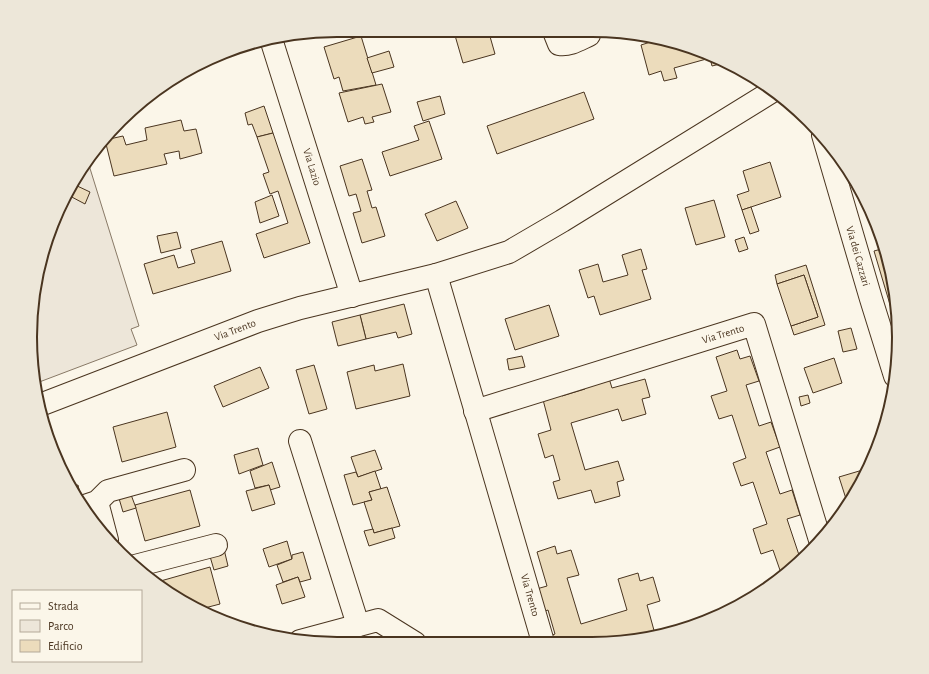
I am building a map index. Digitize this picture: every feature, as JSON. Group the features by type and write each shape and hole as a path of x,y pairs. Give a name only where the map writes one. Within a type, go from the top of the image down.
{"street":[{"path":"556,37 559,44 564,45 585,37"},
{"name":"Via Lazio","path":"273,44 352,296"},
{"name":"Via Trento","path":"45,403 258,321 300,308 436,275 509,252 768,94"},
{"name":"Via dei Cazzari","path":"828,151 891,362"},
{"name":"Via Trento","path":"436,275 542,637"},
{"name":"Via Trento","path":"475,411 754,324 818,535"},
{"path":"300,441 358,625"},
{"path":"96,516 91,504 108,491 184,470"},
{"path":"141,564 216,545"},
{"path":"318,636 378,620 405,637"}],"green space":[{"path":"90,168 139,326 131,329 137,345 41,381 37,337 38,317 47,259 68,204"}],"building":[{"path":"361,37 376,85 343,91 339,77 334,79 324,47"},
{"path":"455,37 490,37 495,54 463,63"},
{"path":"649,43 670,47 705,59 674,68 677,78 664,81 661,71 649,75 641,45"},
{"path":"389,51 394,67 372,73 367,58"},
{"path":"711,62 717,65 712,66"},
{"path":"382,84 391,112 372,117 374,122 365,124 363,117 348,122 339,93"},
{"path":"584,92 594,119 497,154 487,126"},
{"path":"440,96 445,114 423,121 417,102"},
{"path":"264,106 273,133 257,137 252,124 248,125 245,113"},
{"path":"181,120 184,131 196,129 202,153 180,159 179,151 164,154 167,164 114,176 106,145 111,139 123,136 126,145 147,140 145,128"},
{"path":"429,121 442,159 390,176 382,152 419,140 414,126"},
{"path":"273,133 310,243 264,258 256,234 288,223 278,191 270,194 263,174 269,172 257,137"},
{"path":"362,159 372,190 367,191 372,208 376,207 385,236 362,243 353,213 361,211 356,194 349,196 340,166"},
{"path":"770,162 781,197 742,210 737,195 749,191 743,171"},
{"path":"78,186 90,192 85,204 72,197"},
{"path":"272,195 279,216 260,223 255,202"},
{"path":"714,200 725,237 696,245 685,208"},
{"path":"456,201 468,228 437,241 425,214"},
{"path":"751,207 759,231 750,234 742,210"},
{"path":"177,232 181,248 161,253 157,236"},
{"path":"744,237 748,249 739,252 735,240"},
{"path":"222,241 231,271 153,294 144,264 174,255 178,268 195,263 191,250"},
{"path":"641,249 647,269 642,270 651,299 600,315 594,296 588,298 579,270 598,264 603,282 628,275 622,255"},
{"path":"879,250 882,259 890,303 874,251"},
{"path":"806,265 825,325 794,335 791,326 818,317 804,275 777,284 775,275"},
{"path":"804,275 818,317 791,326 777,284"},
{"path":"404,304 412,334 398,338 396,332 366,339 360,315"},
{"path":"549,305 559,336 515,350 505,319"},
{"path":"360,315 366,339 338,346 332,322"},
{"path":"851,328 857,349 843,352 838,331"},
{"path":"737,350 740,359 750,356 759,381 746,385 759,426 771,422 780,447 766,452 780,494 792,490 800,515 787,519 799,554 780,571 773,550 761,554 753,529 767,524 753,482 741,486 733,463 746,458 732,415 719,419 711,396 727,391 716,357"},
{"path":"522,356 525,367 509,370 507,359"},
{"path":"834,358 842,383 813,393 804,368"},
{"path":"403,364 410,396 356,409 347,372 374,365 375,371"},
{"path":"314,365 327,409 309,414 296,370"},
{"path":"260,367 269,388 223,407 214,386"},
{"path":"608,375 612,388 645,379 650,397 642,399 646,414 622,421 618,409 571,423 585,470 618,461 624,480 617,482 620,496 595,503 591,490 558,499 553,482 560,480 553,455 545,458 538,434 551,430 542,396 560,390 562,396 585,389 583,382"},
{"path":"808,395 810,403 801,406 799,397"},
{"path":"167,412 176,447 122,462 113,427"},
{"path":"258,448 263,465 239,474 234,455"},
{"path":"375,450 382,469 358,477 351,457"},
{"path":"272,462 280,487 270,490 269,485 255,488 250,471"},
{"path":"375,471 381,489 369,492 372,500 353,505 344,475 356,472 358,477"},
{"path":"861,471 845,497 839,477"},
{"path":"269,485 275,504 252,511 246,491"},
{"path":"387,487 400,526 374,533 364,502 372,500 369,492"},
{"path":"190,490 200,526 145,541 135,505"},
{"path":"130,492 136,508 123,512 118,495"},
{"path":"392,528 395,538 369,546 364,531 373,529 374,533"},
{"path":"287,541 292,559 269,567 263,549"},
{"path":"555,546 557,554 571,550 579,575 567,578 581,624 627,610 618,579 638,573 640,581 653,577 660,601 647,605 654,630 612,636 547,637 555,634 548,610 540,613 533,590 547,586 537,552"},
{"path":"224,549 228,566 214,570 209,553"},
{"path":"303,552 311,579 300,582 298,577 283,582 277,565 292,559 292,555"},
{"path":"210,567 220,604 207,607 187,597 162,581"},
{"path":"298,577 305,597 282,604 276,585"}]}
